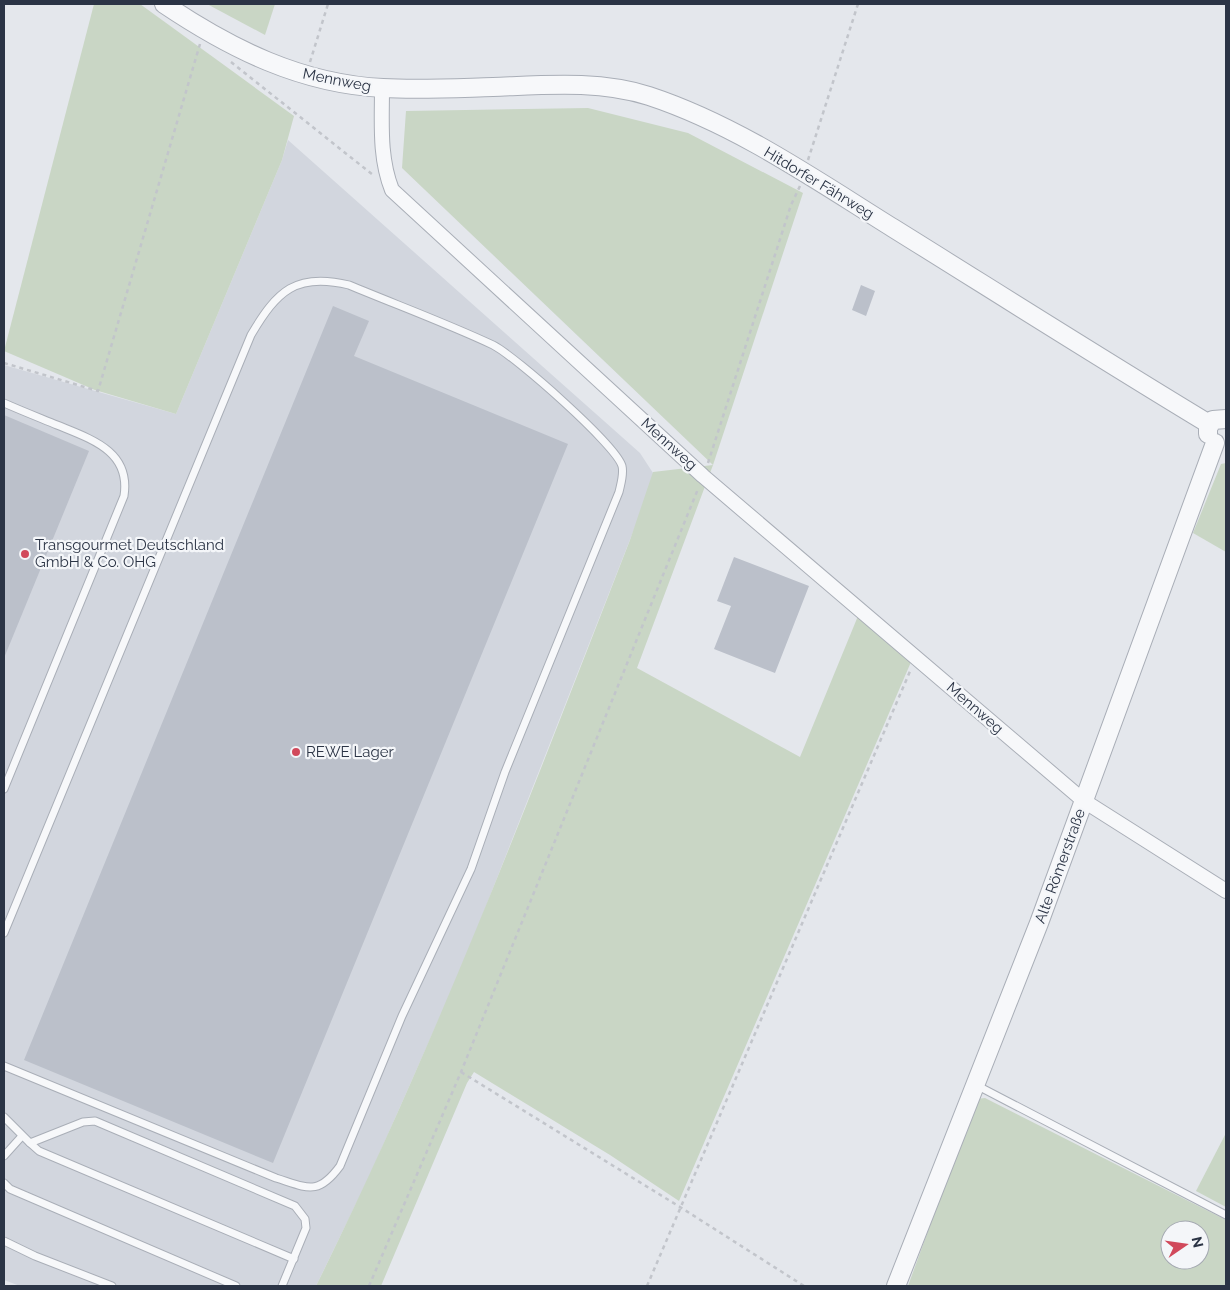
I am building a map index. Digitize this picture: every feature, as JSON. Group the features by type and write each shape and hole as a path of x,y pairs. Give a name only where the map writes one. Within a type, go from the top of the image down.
{"street":[{"name":"Mennweg","path":"164,4 236,49 280,68 330,82 382,88 381,143 386,175 392,190 703,476 1084,801 1226,891"},
{"name":"Hitdorfer Fährweg","path":"382,88 557,84 604,87 644,95 706,118 799,182 1222,419"},
{"path":"1221,442 1208,435 1222,419"},
{"name":"Alte Römerstraße","path":"896,1286 1221,442"}],"lane":[{"path":"4,933 251,335 265,311 277,296 304,281 331,281 349,285 493,345 522,365 610,446 622,466 623,475 618,492 505,772 470,869 402,1016 340,1166 329,1181 322,1186 310,1187 276,1178 4,1066"},
{"path":"4,403 96,441 112,454 119,464 126,484 124,496 4,788"},
{"path":"975,1085 1226,1215"},
{"path":"4,1117 39,1151 294,1259"},
{"path":"30,1143 83,1122 95,1121 295,1206 305,1219 306,1228 282,1286"},
{"path":"4,1156 22,1136"},
{"path":"4,1183 10,1189 236,1286"},
{"path":"4,1240 35,1256 112,1286"}],"path":[{"path":"306,76 328,4"},
{"path":"369,1286 461,1072 703,476 858,4"},
{"path":"4,363 98,391 200,43 207,32"},
{"path":"246,72 392,190"},
{"path":"647,1286 916,658"},
{"path":"461,1072 804,1286"}],"shaded area":[{"path":"288,140 640,453 655,476 462,967 369,1177 316,1286 20,1286 4,1280 4,365 176,414 282,160"}],"green space":[{"path":"94,4 140,4 294,116 282,160 176,414 95,390 4,351"},
{"path":"207,4 275,4 265,35"},
{"path":"588,108 688,133 803,193 713,465 402,168 406,111"},
{"path":"1226,463 1226,552 1193,533 1221,464"},
{"path":"713,465 637,668 800,757 858,616 911,662 679,1201 610,1155 474,1072 467,1083 381,1286 316,1286 402,1103 481,917 630,540 653,472"},
{"path":"985,1098 1226,1220 1226,1286 908,1286 976,1099"},
{"path":"1226,1133 1226,1207 1196,1191"}],"building":[{"path":"861,285 875,291 866,316 852,310"},
{"name":"REWE Lager","path":"333,306 369,321 354,356 568,444 273,1163 24,1060"},
{"name":"Transgourmet Deutschland GmbH & Co. OHG","path":"4,415 89,451 4,658"},
{"path":"734,557 809,586 775,673 714,649 731,606 717,601"}],"place":[{"name":"Transgourmet Deutschland GmbH & Co. OHG","path":"25,554"},
{"name":"REWE Lager","path":"296,752"}]}
